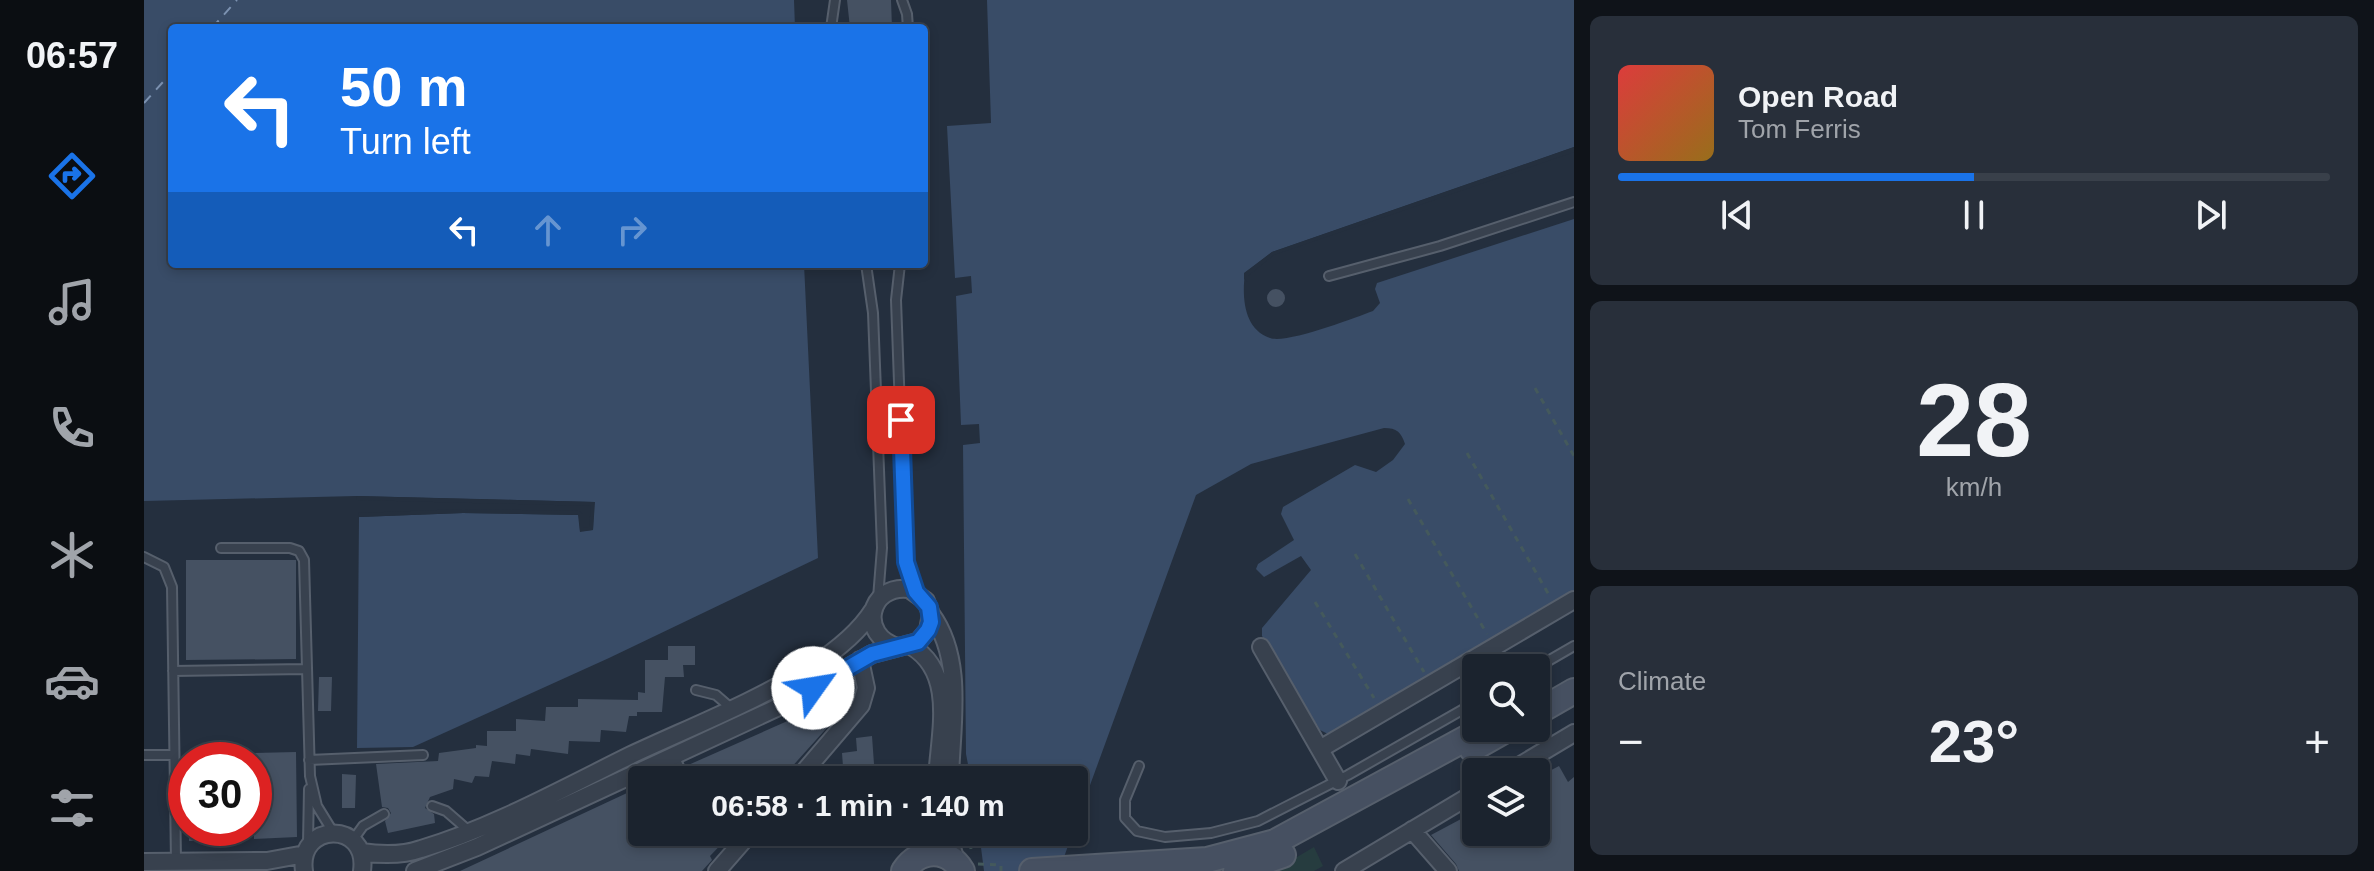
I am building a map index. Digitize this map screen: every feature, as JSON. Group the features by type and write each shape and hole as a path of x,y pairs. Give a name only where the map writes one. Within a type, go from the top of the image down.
{"main road":[{"path":"1550,691 1574,678"},
{"path":"1550,705 1574,691"},
{"path":"1032,871 1207,860 1275,842 1462,740"},
{"path":"1236,871 1300,848 1485,742"},
{"path":"919,853 938,853 965,861"}],"street":[{"path":"144,862 267,861 306,857 319,837 333,833 357,846 407,853 469,831 776,687 813,666 852,636 876,604 895,589 916,592 926,601 946,639 952,669 950,766"},
{"path":"1320,749 1574,600"},
{"path":"876,604 873,626 877,634 882,640 904,646 930,660 940,682 937,766"},
{"path":"415,871 434,868 783,705 860,660 924,637 931,614"},
{"path":"1261,647 1338,781"},
{"path":"809,766 861,705 866,688 860,660"},
{"path":"1533,758 1574,734"},
{"path":"1344,871 1462,800"},
{"path":"1412,830 1448,871"},
{"path":"357,846 362,871"},
{"path":"717,871 739,846"}],"lane":[{"path":"902,0 907,14"},
{"path":"908,24 909,0"},
{"path":"831,24 833,1"},
{"path":"1329,276 1440,246 1574,202"},
{"path":"867,268 873,299 882,566 876,604"},
{"path":"900,268 896,300 906,562 916,592"},
{"path":"221,548 290,548 302,555 305,565 310,776 306,857"},
{"path":"144,557 164,567 171,580 174,742"},
{"path":"1550,660 1574,646"},
{"path":"173,671 306,669"},
{"path":"696,690 716,695 731,708"},
{"path":"1139,766 1125,800 1125,818 1137,831 1165,837 1211,833 1258,821 1338,781 1462,710"},
{"path":"144,755 168,755"},
{"path":"309,760 423,755"},
{"path":"673,755 678,766"},
{"path":"310,776 317,806 333,833"},
{"path":"432,806 446,811 469,831"},
{"path":"357,846 363,826 384,814"},
{"path":"176,846 176,862"}],"path":[{"path":"1535,388 1574,456"},
{"path":"1467,453 1554,604"},
{"path":"1408,499 1491,641"},
{"path":"1355,554 1428,678"},
{"path":"1315,602 1379,706"},
{"path":"965,861 1001,865 1001,871"}],"green space":[{"path":"1314,847 1323,866 1314,871 1262,871 1297,857"}],"water":[{"path":"144,0 794,0 795,24 168,24 168,268 804,268 818,558 413,747 357,748 359,517 463,513 579,515 580,531 593,530 594,502 356,496 144,501"},
{"path":"987,0 1574,0 1574,147 1272,252 1245,273 1244,292 1249,320 1261,334 1279,339 1291,337 1373,311 1380,303 1375,289 1377,283 1574,219 1574,592 1468,654 1462,654 1462,658 1330,735 1320,730 1262,636 1262,628 1311,570 1301,556 1264,577 1256,569 1258,564 1294,540 1281,514 1283,507 1355,465 1376,472 1393,460 1405,444 1398,432 1384,428 1251,464 1196,495 1088,791 1088,766 968,766 963,445 980,443 979,424 961,425 956,296 972,293 971,276 955,278 947,126 991,123"},
{"path":"981,846 1068,846 1059,871 984,871"}],"pier":[{"path":"1574,147 1574,152 1274,255 1248,276 1248,282 1244,279 1244,273 1272,252"},
{"path":"356,496 595,502 593,530 580,532 578,515 463,513 359,517 358,513 463,509 579,511 583,514 583,528 589,527 591,506 357,500"}],"building":[{"path":"847,0 891,0 892,24 850,24"},
{"path":"1272,289 1280,289 1285,298 1283,305 1272,307 1267,302 1267,294"},
{"path":"186,560 296,560 296,659 186,660"},
{"path":"668,646 695,646 695,665 683,665 684,677 665,677 662,712 637,712 637,716 629,716 626,732 601,730 600,742 569,741 568,754 531,749 530,756 516,754 515,764 492,761 489,777 475,776 472,783 454,779 453,789 430,797 425,808 434,814 435,823 388,833 385,821 391,813 388,808 382,807 376,764 438,761 439,753 476,748 476,745 487,746 487,731 516,731 516,719 545,721 546,707 578,707 578,699 638,700 638,692 645,693 645,660 668,660"},
{"path":"319,677 332,677 331,711 318,711"},
{"path":"826,704 833,721 793,766 686,766"},
{"path":"872,736 874,766 843,766 842,753 857,751 856,738"},
{"path":"296,752 297,837 272,838 272,753"},
{"path":"1559,766 1568,782 1574,777 1574,871 1459,871 1431,835 1462,818 1462,846 1550,846 1550,771"},
{"path":"342,774 356,775 355,808 342,808"},
{"path":"628,793 628,846 720,846 702,871 460,871"}],"ferry route":[{"path":"216,24 237,0"},
{"path":"144,103 168,76"}],"route":[{"path":"813,688 872,654 911,646 924,637 931,622 929,607 916,592 906,562 901,420"}]}
